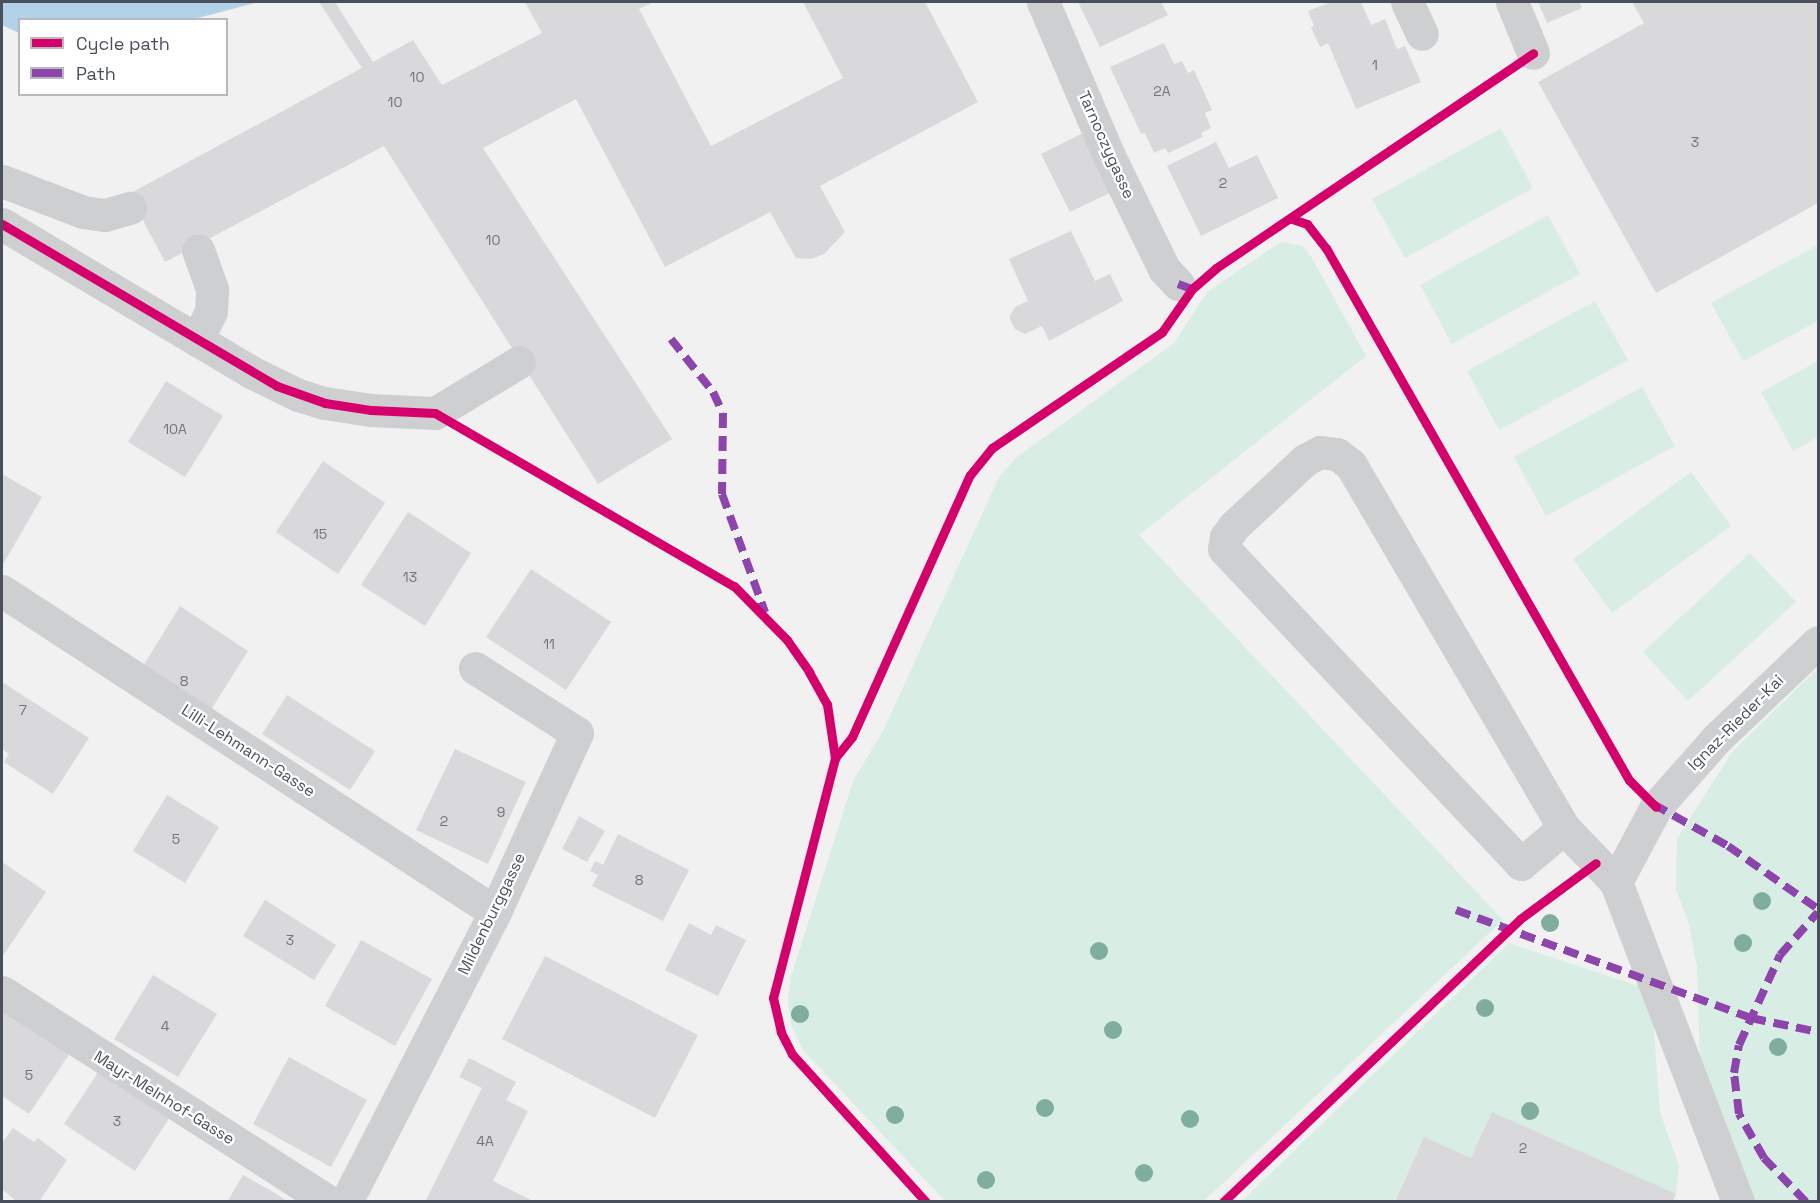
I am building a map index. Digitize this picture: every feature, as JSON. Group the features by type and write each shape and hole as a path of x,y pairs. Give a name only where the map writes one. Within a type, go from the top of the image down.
{"street":[{"name":"Tarnoczygasse","path":"1043,2 1109,156 1164,269 1178,285"},
{"path":"1407,2 1422,33"},
{"path":"1512,2 1533,53"},
{"path":"2,181 83,212 105,215 130,208"},
{"path":"2,224 198,340 298,395 371,410 435,413 519,362"},
{"path":"198,250 212,289 211,311 198,340"},
{"path":"1564,828 1521,864 1224,549 1226,537 1234,525 1305,460 1320,452 1336,454 1351,465 1564,828 1616,882 1738,1202"},
{"name":"Lilli-Lehmann-Gasse","path":"2,591 495,912"},
{"name":"Ignaz-Rieder-Kai","path":"1616,882 1656,807 1718,738 1818,642"},
{"name":"Mildenburggasse","path":"346,1202 495,912 578,733 475,668"},
{"name":"Mayr-Melnhof-Gasse","path":"2,992 329,1202"}],"green space":[{"path":"1501,128 1533,188 1405,258 1372,199"},
{"path":"1548,215 1580,274 1452,344 1420,285"},
{"path":"1281,242 1303,246 1312,258 1366,356 1139,535 1503,920 1204,1201 945,1201 803,1050 791,1025 788,1000 791,977 853,781 883,731 999,477 1017,457 1174,343 1207,292"},
{"path":"1818,245 1818,321 1743,361 1711,303"},
{"path":"1595,301 1628,360 1499,430 1467,371"},
{"path":"1818,361 1818,437 1793,451 1761,392"},
{"path":"1642,387 1675,446 1546,516 1514,457"},
{"path":"1691,472 1731,526 1612,613 1573,559"},
{"path":"1750,553 1796,602 1688,701 1643,652"},
{"path":"1818,668 1818,1201 1752,1201 1700,1065 1697,966 1688,921 1676,890 1677,839 1732,752"},
{"path":"1509,943 1651,990 1660,1112 1679,1166 1676,1194 1471,1158 1424,1138 1395,1201 1241,1202"}],"water":[{"path":"2,2 259,2 198,18 18,18 18,33 2,25"}],"building":[{"path":"319,2 335,2 373,62 413,40 442,85 542,33 525,2 654,2 639,9 711,146 843,78 803,2 925,2 978,102 820,186 845,232 824,254 811,259 796,258 770,212 665,267 576,99 483,148 672,439 598,484 384,146 165,262 129,194 362,68"},
{"path":"1078,2 1161,2 1168,15 1100,47"},
{"path":"1331,2 1361,2 1371,25 1385,19 1397,49 1405,46 1421,82 1356,109 1328,43 1320,47 1311,27 1314,26 1308,11"},
{"path":"1538,2 1579,2 1582,8 1547,23"},
{"path":"1632,2 1818,2 1818,203 1656,293 1538,82 1644,23"},
{"path":"1164,43 1174,64 1182,61 1188,73 1194,70 1212,110 1205,113 1211,128 1201,133 1203,137 1168,153 1165,148 1154,153 1145,133 1141,134 1110,67"},
{"path":"1083,133 1112,192 1070,212 1041,154"},
{"path":"1216,142 1229,168 1257,155 1278,198 1201,236 1167,166"},
{"path":"1071,231 1095,281 1110,274 1123,301 1049,341 1042,326 1025,334 1015,329 1009,317 1015,307 1028,301 1009,259"},
{"path":"166,381 223,416 185,477 128,442"},
{"path":"323,461 385,503 338,574 276,532"},
{"path":"2,474 42,497 2,566"},
{"path":"408,512 471,553 425,626 361,585"},
{"path":"531,569 611,622 566,690 486,637"},
{"path":"180,606 248,651 209,713 140,671"},
{"path":"2,682 89,738 53,794 4,762 9,754 2,749"},
{"path":"287,695 375,751 350,790 262,734"},
{"path":"455,749 526,782 488,864 416,830"},
{"path":"167,795 219,827 185,883 133,851"},
{"path":"579,816 605,831 587,862 562,849"},
{"path":"618,834 689,870 663,921 592,886 598,875 590,871 595,861 603,865"},
{"path":"2,862 46,892 2,957"},
{"path":"265,900 336,945 314,980 243,936"},
{"path":"689,923 711,935 716,925 746,940 718,996 665,970"},
{"path":"361,940 432,979 395,1046 325,1006"},
{"path":"545,956 698,1035 655,1118 502,1039"},
{"path":"153,975 217,1014 178,1077 114,1039"},
{"path":"2,1007 70,1053 29,1114 2,1096"},
{"path":"289,1057 367,1100 331,1167 253,1124"},
{"path":"469,1058 516,1082 506,1100 528,1111 493,1181 535,1202 425,1202 482,1088 459,1077"},
{"path":"99,1071 170,1117 135,1171 64,1124"},
{"path":"1492,1112 1676,1194 1673,1202 1395,1202 1424,1137 1471,1158"},
{"path":"13,1128 34,1142 38,1138 67,1160 39,1202 17,1202 2,1189 2,1143"},
{"path":"243,1175 280,1196 288,1202 227,1202"}],"marked path":[{"path":"1178,284 1192,289"},
{"path":"671,339 713,392 723,413 722,494 765,612"},
{"path":"1653,804 1728,846 1818,909"},
{"path":"1456,910 1751,1018 1818,1032"},
{"path":"1806,1202 1764,1158 1739,1114 1734,1073 1739,1045 1780,955 1818,912"}],"cycle path":[{"path":"926,1202 792,1054 781,1032 773,998 835,758 852,737 970,475 992,448 1162,332 1192,289 1216,268 1533,53"},
{"path":"1292,219 1307,224 1326,248 1629,780 1656,807"},
{"path":"2,224 277,386 325,403 371,410 435,413 734,586 787,640 809,672 827,704 835,758"},
{"path":"1223,1202 1520,919 1596,863"}]}
